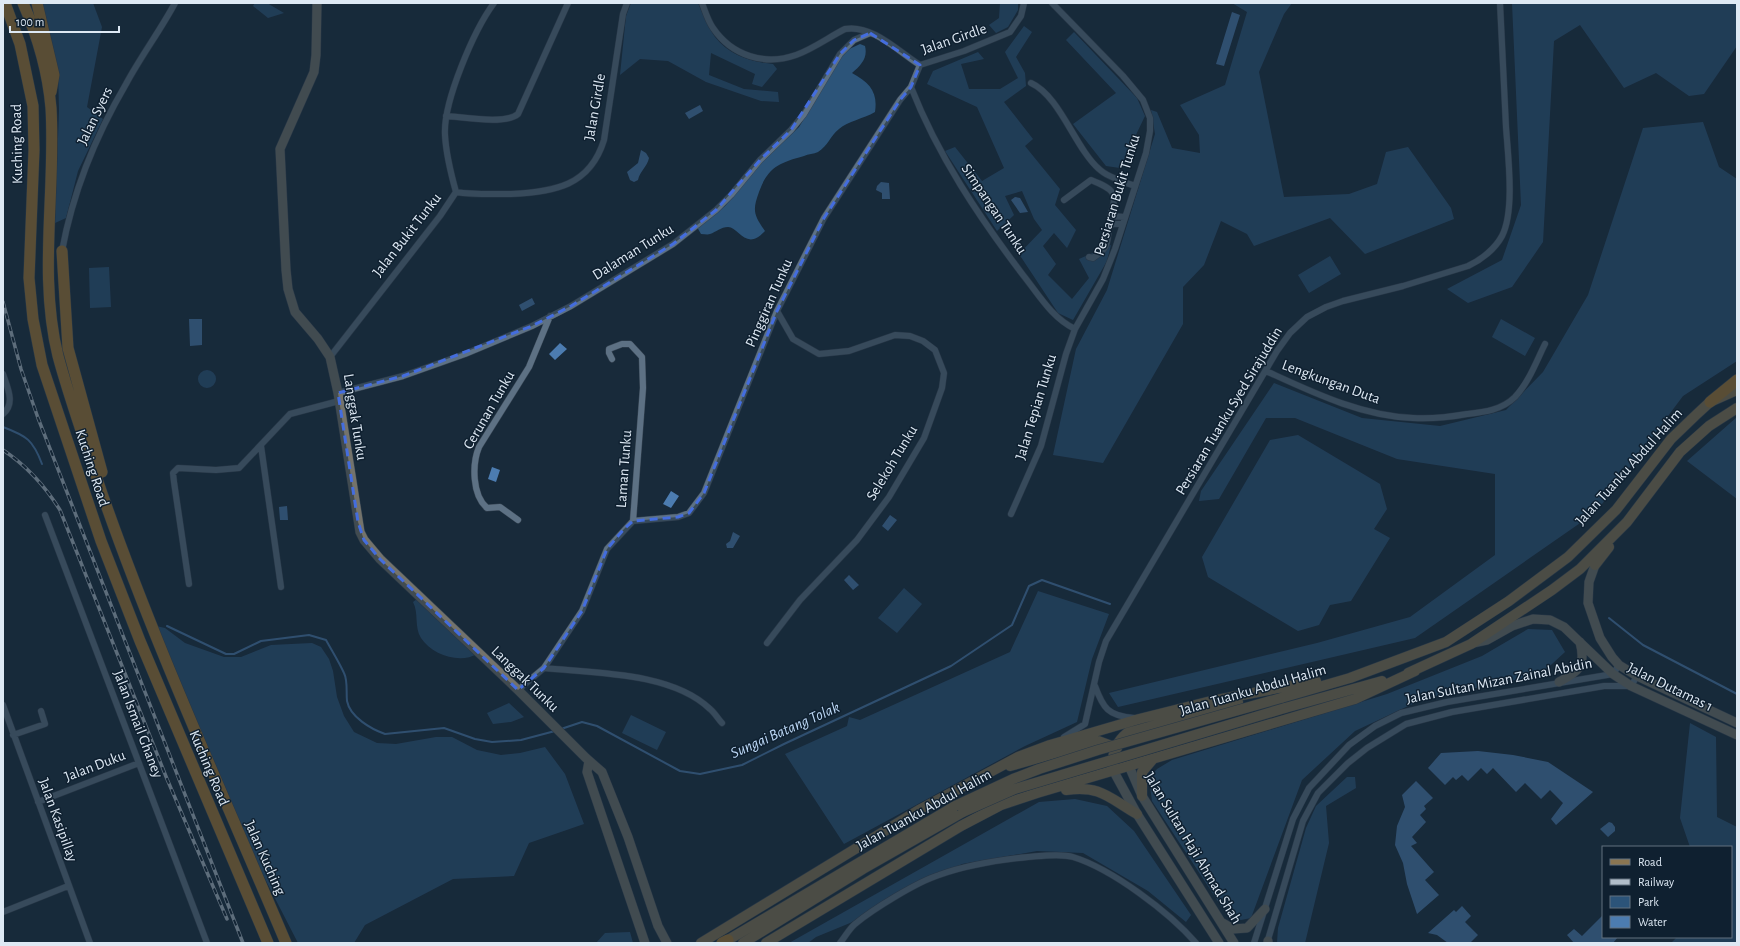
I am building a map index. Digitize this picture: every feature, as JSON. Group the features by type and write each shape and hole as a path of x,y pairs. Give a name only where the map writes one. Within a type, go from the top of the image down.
{"highway":[{"name":"Kuching Road","path":"5,3 22,50 33,106 34,150 29,278 34,324 42,365 101,541 142,648 257,918"},
{"name":"Kuching Road","path":"23,3 37,41 49,97 52,163 48,282 51,320 58,355 69,392 117,536"},
{"path":"37,3 54,74 53,86 49,97"},
{"path":"62,251 68,348 96,445 117,536"},
{"path":"1710,402 1737,380"},
{"name":"Jalan Kuching","path":"117,536 146,613 213,776 286,943"},
{"path":"274,916 291,943"},
{"path":"257,918 264,943"},
{"path":"257,918 268,943"}],"main road":[{"name":"Jalan Tuanku Abdul Halim","path":"743,943 783,911 1013,779 1038,769 1098,750 1350,678 1446,642 1509,601 1568,557 1616,510 1670,439 1710,402 1737,390"},
{"name":"Jalan Tuanku Abdul Halim","path":"724,942 863,869 940,825 959,809 1023,787 1415,670 1471,644 1569,578 1627,522 1680,452 1709,426 1737,408"},
{"path":"1595,566 1627,522"},
{"path":"1113,770 1112,757 1116,746 1127,732 1316,681 1398,661"},
{"path":"766,943 961,826 1001,805 1113,770 1355,700 1415,670"},
{"name":"Jalan Tuanku Abdul Halim","path":"701,943 918,810 1018,757 1052,749 1139,719 1211,701 1316,681"},
{"path":"1158,723 1147,734 1148,743 1152,748 1173,753"},
{"path":"1052,749 1098,741 1116,746 1124,756 1129,766"},
{"path":"1052,749 1072,756 1079,764 1076,776 1072,781 1064,785"},
{"path":"1142,796 1142,772 1153,759"},
{"path":"1037,793 1089,788 1111,798 1137,814"},
{"path":"783,911 815,882 905,822 918,810"},
{"path":"808,918 940,825"}],"street":[{"name":"Jalan Syers","path":"62,251 75,194 104,123 175,3"},
{"name":"Langgak Tunku","path":"317,3 314,72 282,142 279,164 286,270 292,305 299,318 318,338 330,357 358,522 364,540 380,559 602,772 628,837 658,926 667,943"},
{"name":"Jalan Bukit Tunku","path":"330,357 440,216 456,192 445,134 446,116 452,92 469,50 483,20 494,3"},
{"path":"446,116 496,120 508,119 518,114 568,3"},
{"name":"Jalan Girdle","path":"456,192 485,195 538,193 559,188 571,183 592,165 604,140 623,14 627,3"},
{"name":"Jalan Girdle","path":"702,3 713,28 728,44 745,55 762,60 779,60 798,54 845,29 857,28 870,33 920,65 964,51 1010,32 1021,16 1024,3"},
{"name":"Persiaran Bukit Tunku","path":"1052,3 1124,76 1143,100 1148,109 1150,131 1146,153 1116,249 1103,279 1075,329"},
{"name":"Persiaran Tuanku Syed Sirajuddin","path":"1052,749 1086,724 1099,662 1106,641 1290,333 1307,317 1343,301 1403,286 1468,266 1488,253 1502,236 1508,212 1509,176 1500,3"},
{"name":"Dalaman Tunku","path":"189,584 173,473 178,468 234,470 239,468 261,446 279,424 292,413 465,354 571,306 673,244 716,210 760,160 791,130 804,114 840,54 854,40 870,33"},
{"name":"Pinggiran Tunku","path":"633,521 678,517 688,513 704,493 777,311 824,218 900,100 911,87 920,65"},
{"path":"1031,83 1039,86 1055,105 1099,170 1135,186"},
{"name":"Simpangan Tunku","path":"911,87 919,108 938,147 986,226 1051,312 1065,324 1075,329"},
{"path":"1064,200 1091,180 1110,190 1115,197 1110,216 1105,250 1093,258 1089,257"},
{"path":"1110,216 1125,217"},
{"path":"1109,227 1113,224 1123,224"},
{"name":"Selekoh Tunku","path":"767,643 800,600 857,540 889,497 924,438 942,388 944,373 935,350 923,341 910,336 895,335 849,351 819,354 793,339 777,311"},
{"name":"Cerunan Tunku","path":"518,520 500,507 488,508 482,503 475,478 475,457 479,447 528,367 550,316"},
{"name":"Jalan Tepian Tunku","path":"1011,514 1041,446 1066,354 1075,329"},
{"name":"Laman Tunku","path":"518,690 544,668 582,611 607,549 633,521 643,388 642,357 630,344 622,344 609,349 608,353 612,359"},
{"name":"Lengkungan Duta","path":"1266,371 1315,393 1362,410 1413,418 1451,416 1485,412 1501,407 1514,397 1529,378 1545,344"},
{"path":"3,374 10,396 10,404 3,414"},
{"path":"261,446 281,587"},
{"name":"Jalan Ismail Ghaney","path":"45,515 206,943"},
{"name":"Jalan Dutamas 1","path":"1595,566 1588,591 1590,612 1605,649 1619,665 1637,676 1737,723"},
{"name":"Jalan Dutamas 1","path":"1471,644 1487,640 1525,621 1542,618 1558,623 1613,674 1630,686 1737,736"},
{"path":"1559,682 1574,674 1580,666 1583,655 1580,642"},
{"name":"Jalan Sultan Mizan Zainal Abidin","path":"1254,943 1276,869 1296,813 1309,788 1349,745 1375,726 1401,713 1447,702 1613,674 1619,665"},
{"path":"544,668 604,671 661,684 697,699 711,709 722,723"},
{"path":"1630,686 1637,676"},
{"path":"1095,686 1102,704 1109,712 1121,717 1139,719"},
{"name":"Jalan Sultan Mizan Zainal Abidin","path":"1268,942 1303,821 1318,793 1348,763 1367,748 1406,724 1452,712 1604,686 1630,686"},
{"name":"Jalan Kasipillay","path":"3,705 90,943"},
{"path":"13,734 45,724 41,711"},
{"path":"589,761 587,772 645,943"},
{"name":"Jalan Duku","path":"38,802 139,763"},
{"name":"Jalan Sultan Haji Ahmad Shah","path":"1129,766 1142,796 1234,943"},
{"name":"Jalan Sultan Haji Ahmad Shah","path":"1113,770 1137,814 1220,943"},
{"path":"840,943 855,924 891,899 938,875 991,861 1044,856 1072,856 1096,866 1143,896 1184,929 1196,943"},
{"path":"3,912 68,886"},
{"path":"1222,923 1233,929 1247,928 1265,909"}],"highlighted area":[{"path":"870,33 920,65 911,87 900,100 824,218 777,311 704,493 689,513 678,517 633,521 624,529 607,549 582,611 544,668 518,690 380,559 364,540 358,522 338,393 403,376 532,326 571,306 673,244 716,210 760,160 791,130 840,54 854,40"}],"green space":[{"path":"40,3 93,3 102,27 87,107 103,119 78,171 66,218 55,223 59,110 58,70"},
{"path":"255,3 267,3 284,13 268,18 253,6"},
{"path":"631,3 698,3 712,33 727,49 749,59 773,64 777,69 762,87 752,84 755,74 711,53 709,75 744,89 778,92 779,102 761,101 706,82 668,61 640,59 620,75 626,16"},
{"path":"1000,3 1018,3 1018,10 1008,27 996,33 989,25 999,18"},
{"path":"1232,3 1292,3 1284,14 1259,72 1284,197 1349,194 1377,184 1386,152 1408,147 1451,208 1454,219 1365,254 1330,218 1254,246 1247,234 1221,221 1204,265 1183,287 1183,324 1103,463 1053,455 1076,349 1107,290 1155,134 1151,110 1157,112 1172,148 1200,153 1199,135 1180,105 1225,85 1247,12"},
{"path":"1512,3 1737,3 1737,46 1704,94 1689,96 1656,73 1624,88 1580,25 1554,41 1543,242 1512,287 1468,303 1447,289 1502,260 1521,205"},
{"path":"1024,26 1032,32 1016,57 1025,73 1026,86 1004,102 1033,139 1025,146 1060,189 1055,205 1076,230 1067,248 1054,233 1043,246 1056,264 1048,275 1072,299 1089,278 1079,259 1111,245 1107,261 1073,320 1058,313 1019,254 1042,230 1034,219 1022,191 1005,196 1014,215 997,231 945,151 955,147 982,181 1004,168 977,107 927,84 933,71 978,52 984,59 961,64 969,89 1000,89 1018,78 1005,52"},
{"path":"1074,32 1137,98 1145,116 1120,168 1106,166 1073,124 1116,93 1066,40"},
{"path":"860,44 865,46 865,58 852,73 864,80 874,94 876,105 875,112 843,126 818,152 788,161 771,171 762,184 755,204 756,217 765,231 758,237 748,239 732,228 728,227 709,234 701,234 697,227 725,206 758,166 799,127 845,51"},
{"path":"1703,122 1719,167 1737,179 1737,361 1683,396 1596,512 1415,638 1118,707 1109,693 1317,643 1410,617 1495,555 1495,474 1397,459 1295,418 1266,418 1219,499 1199,501 1201,491 1274,383 1362,418 1440,426 1506,410 1543,372 1588,295 1643,128"},
{"path":"1330,256 1341,274 1309,293 1298,275"},
{"path":"109,267 111,307 90,308 89,268"},
{"path":"1501,319 1535,338 1525,356 1492,337"},
{"path":"207,370 213,373 216,379 213,385 207,388 201,385 198,379 201,373"},
{"path":"1737,417 1737,499 1687,461"},
{"path":"1298,435 1380,484 1387,509 1374,529 1390,538 1351,601 1330,605 1319,625 1298,631 1208,577 1202,557 1270,440"},
{"path":"904,588 922,604 897,633 878,618"},
{"path":"1038,591 1109,614 1092,659 1077,722 1025,746 844,844 785,754 847,726 849,717 860,720 1010,652"},
{"path":"417,599 477,654 470,657 455,658 439,653 426,644 421,638 418,629 416,611 413,602"},
{"path":"156,626 165,628 185,643 224,657 241,657 271,645 312,643 321,647 329,659 333,671 337,697 344,716 354,732 377,743 396,744 436,737 452,737 477,750 501,755 520,753 545,747 565,774 584,824 529,843 514,876 453,879 365,925 354,943 298,943 245,840"},
{"path":"1528,629 1552,630 1565,652 1540,675 1423,699 1355,731 1302,780 1251,918 1236,921 1227,915 1152,801 1149,779 1157,769 1172,760 1387,694 1482,656"},
{"path":"509,703 524,717 511,722 493,724 487,713"},
{"path":"631,715 666,732 657,750 622,733"},
{"path":"1690,723 1716,737 1717,817 1737,827 1737,943 1671,943 1676,938 1732,938 1732,846 1690,846 1680,818"},
{"path":"1347,777 1355,777 1356,788 1326,806 1329,843 1305,943 1277,943 1278,928 1306,828 1316,806"},
{"path":"1075,799 1107,806 1134,831 1191,915 1186,922 1148,891 1083,853 1037,851 962,864 850,923 816,937 808,943 789,943 1039,802"},
{"path":"630,932 633,943 596,943 605,933"}],"water":[{"path":"1232,12 1240,15 1224,66 1216,64"},
{"path":"700,105 703,111 689,119 685,113"},
{"path":"641,150 646,153 649,158 638,180 634,182 630,180 627,172 638,163"},
{"path":"881,182 889,183 890,199 882,199 882,193 876,190 877,186"},
{"path":"1015,197 1020,198 1028,212 1020,213 1011,200"},
{"path":"532,298 535,304 522,311 519,305"},
{"path":"189,319 202,319 202,345 190,346"},
{"path":"560,343 567,349 555,360 549,354"},
{"path":"492,467 500,470 496,482 488,479"},
{"path":"671,491 679,496 671,508 663,504"},
{"path":"287,506 288,520 280,520 279,507"},
{"path":"890,515 897,520 888,531 882,526"},
{"path":"733,532 740,536 733,548 727,548 726,544 730,541"},
{"path":"849,575 859,585 853,590 844,580"},
{"path":"1478,751 1513,755 1548,762 1593,792 1556,825 1551,819 1563,803 1550,790 1541,799 1525,783 1516,792 1493,768 1487,774 1481,768 1468,781 1462,775 1456,780 1453,777 1445,785 1428,768 1441,753"},
{"path":"1416,781 1433,798 1424,806 1426,809 1420,815 1426,822 1412,837 1417,843 1411,846 1434,872 1425,880 1439,895 1417,914 1407,884 1403,863 1395,845 1397,826 1405,807 1402,795"},
{"path":"1609,822 1615,827 1615,831 1608,837 1600,829"},
{"path":"1462,906 1471,916 1465,922 1478,935 1470,943 1448,943 1437,935 1428,933 1454,910 1456,912"},
{"path":"1602,916 1602,938 1617,938 1613,943 1574,943 1567,935 1574,929 1582,936"}],"waterway":[{"name":"Sungai Batang Tolak","path":"3,427 24,436 32,444 42,464"},
{"name":"Sungai Batang Tolak","path":"561,729 582,722 597,726 680,771 700,774 742,765 951,666 1012,625 1029,586 1042,580 1110,604"},
{"name":"Sungai Batang Tolak","path":"1609,618 1643,645 1737,694"},
{"name":"Sungai Batang Tolak","path":"167,626 226,654 234,654 261,641 309,635 326,640 345,676 347,701 352,712 362,722 385,734 444,728 475,739 492,742 521,740 555,731"}],"railway":[{"path":"3,302 21,369 38,418 243,943"},
{"path":"3,450 12,456 35,477 60,510 167,779 227,919"}]}
